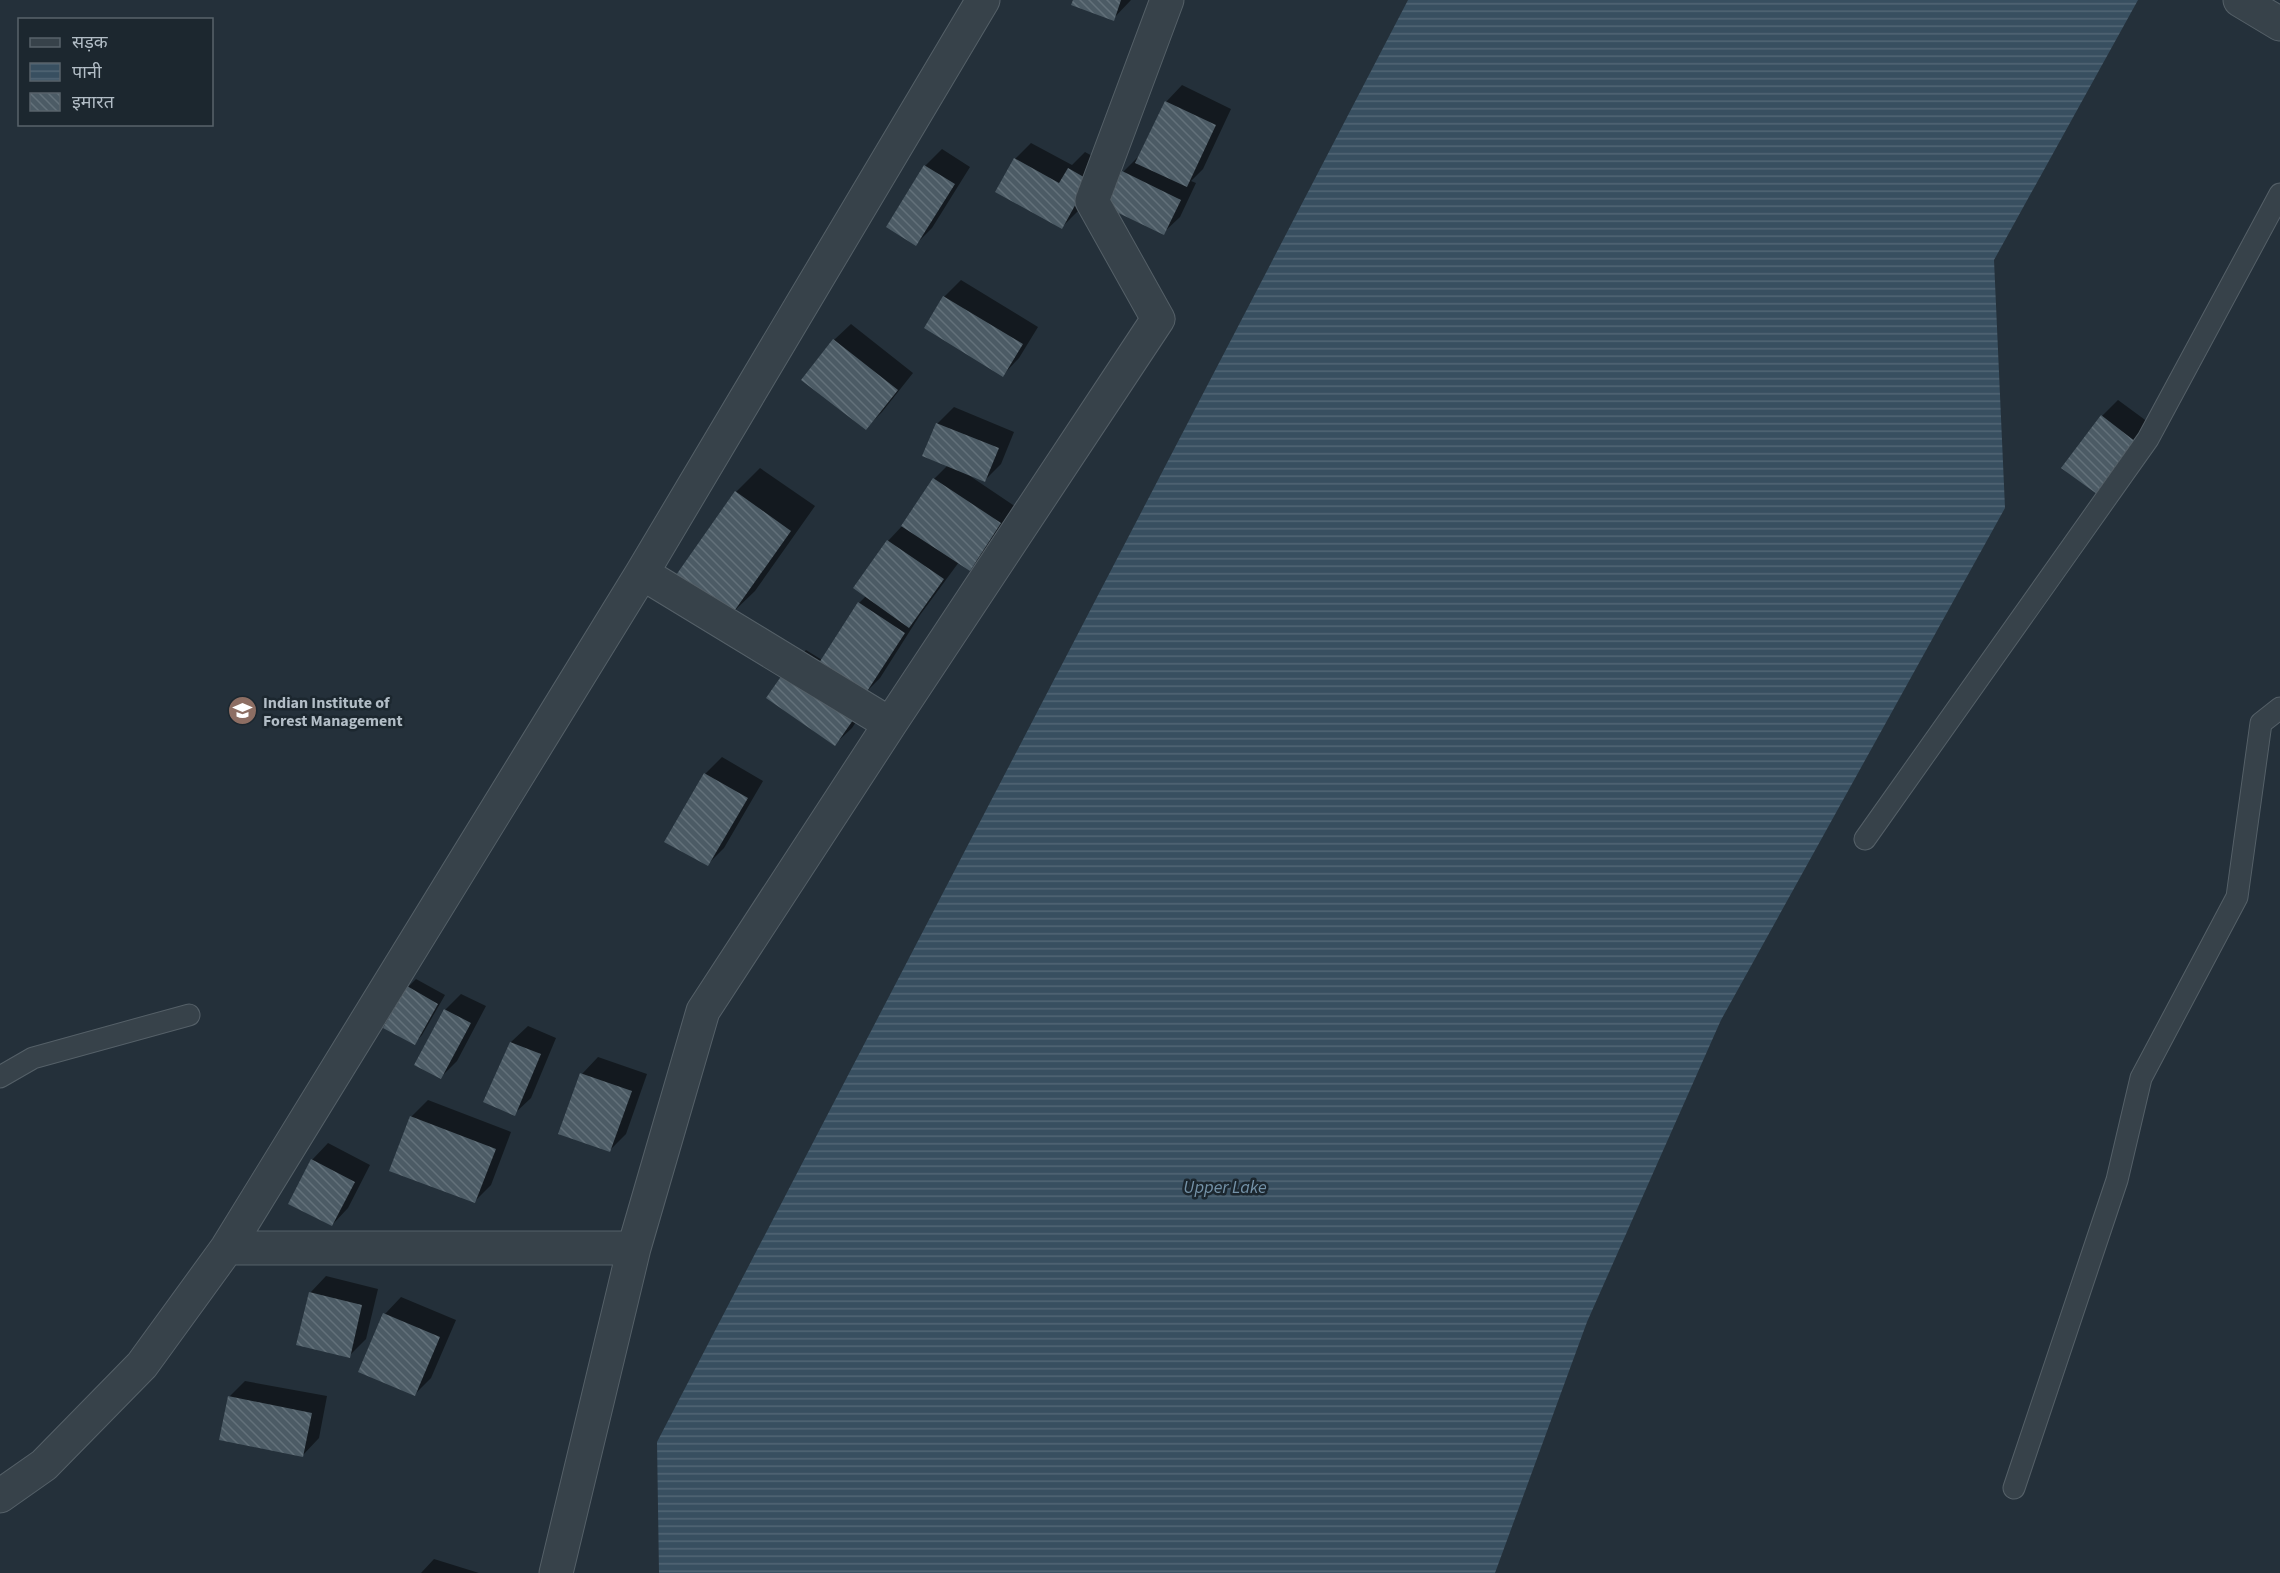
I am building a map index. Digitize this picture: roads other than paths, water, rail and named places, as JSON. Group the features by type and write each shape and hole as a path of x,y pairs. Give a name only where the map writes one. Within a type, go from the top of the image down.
{"street":[{"path":"0,1496 44,1465 142,1365 227,1248 642,573 983,0"},
{"path":"556,1573 634,1248 704,1011 890,724 1158,319 1092,201 1167,0"},
{"path":"2245,2 2280,24"},
{"path":"642,573 890,724"},
{"path":"227,1248 634,1248"}],"lane":[{"path":"1865,838 2148,439 2280,194"},
{"path":"2013,1488 2117,1180 2141,1078 2237,897 2261,723 2280,708"},
{"path":"0,1077 33,1058 189,1015"}],"water":[{"name":"Upper Lake","path":"1408,0 2138,0 1994,260 2005,508 1721,1020 1587,1322 1495,1573 659,1573 657,1442"}],"place":[{"name":"Indian Institute of Forest Management","path":"242,711"}]}
